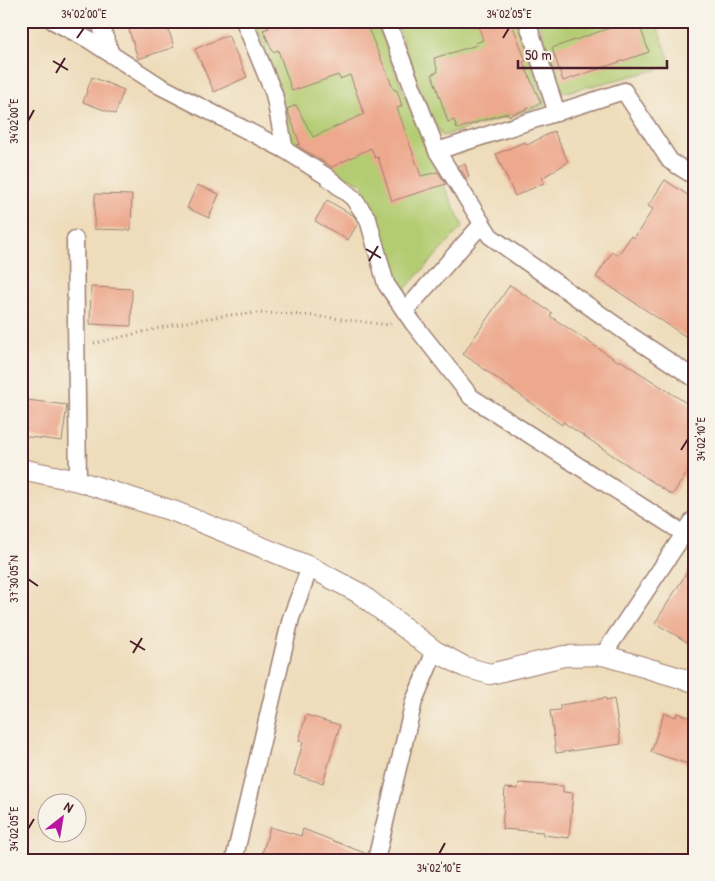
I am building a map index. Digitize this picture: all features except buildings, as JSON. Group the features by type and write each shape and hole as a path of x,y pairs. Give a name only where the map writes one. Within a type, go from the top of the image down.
{"street":[{"path":"52,21 111,54 160,86 285,150 326,176 353,198 368,218 386,284 404,311 471,396 689,536"},
{"path":"99,21 111,54"},
{"path":"244,21 274,94 285,150"},
{"path":"387,21 437,151 490,236 631,336 694,378"},
{"path":"527,21 557,113"},
{"path":"437,151 624,91 670,161 694,176"},
{"path":"404,311 482,224"},
{"path":"75,239 78,481"},
{"path":"21,469 78,481 176,512 310,567 359,593 436,651 465,667 490,674 564,656 603,655 694,682"},
{"path":"603,655 689,536 694,519"},
{"path":"234,860 291,618 310,567"},
{"path":"376,860 414,701 436,651"}],"path":[{"path":"77,346 207,320 259,313 389,325 404,311"}],"green space":[{"path":"254,21 376,21 425,146 463,226 405,289 394,285 375,216 361,183 345,177 291,144 280,89"},
{"path":"395,21 516,21 546,105 442,136 428,111"},
{"path":"538,21 655,21 672,66 563,93"}]}
